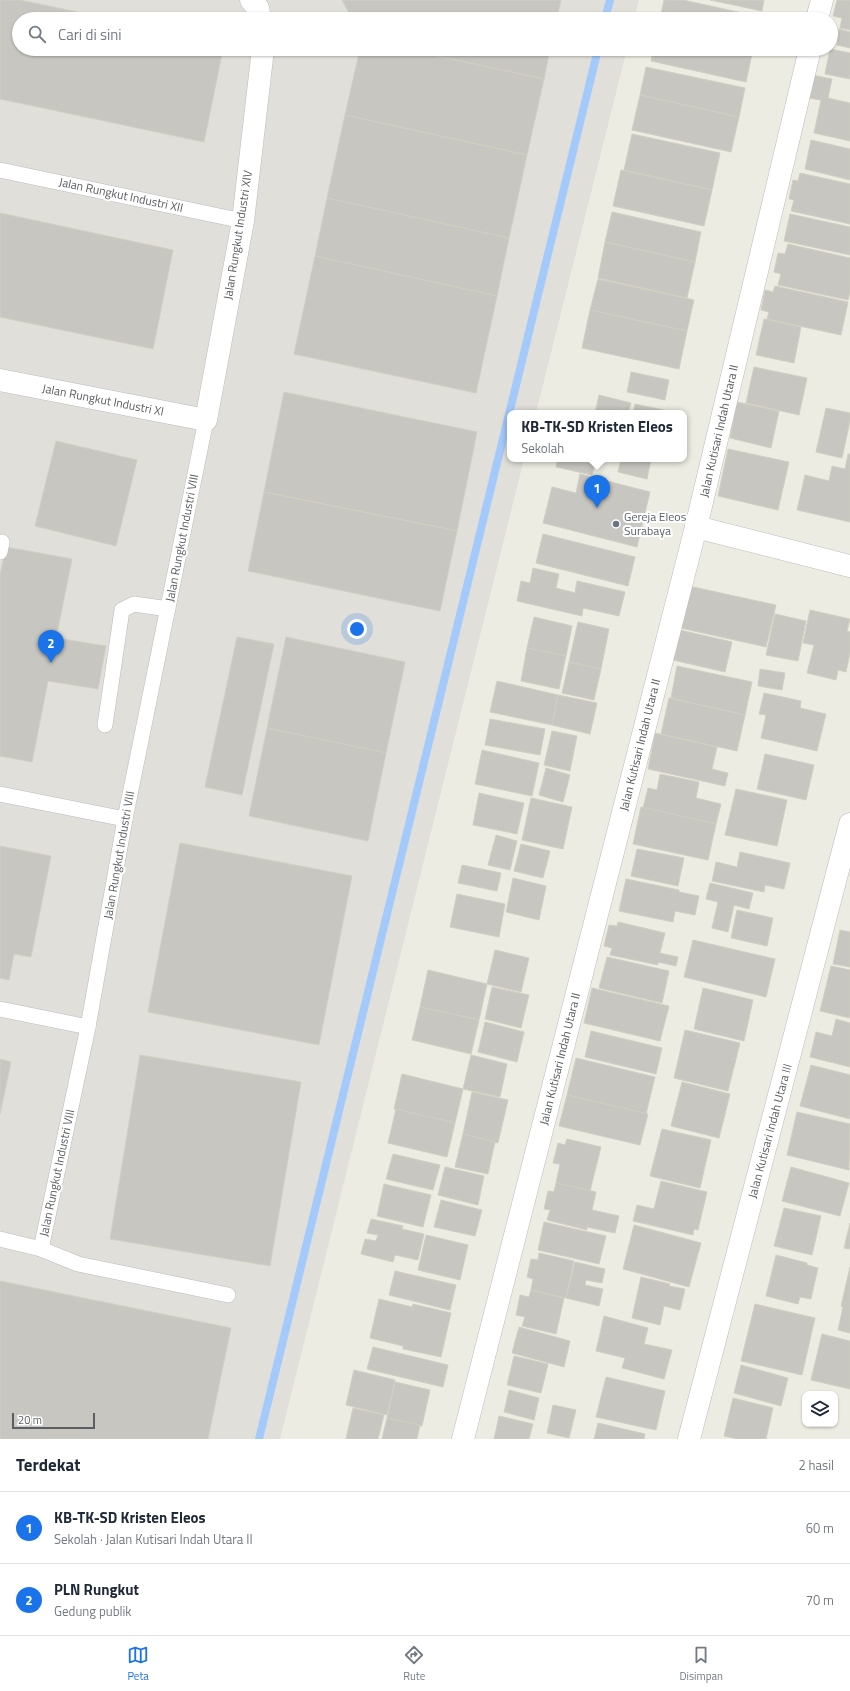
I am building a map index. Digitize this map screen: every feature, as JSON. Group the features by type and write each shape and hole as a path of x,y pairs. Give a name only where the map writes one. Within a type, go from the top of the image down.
{"street":[{"path":"251,0 258,8 259,12"},
{"path":"819,12 822,0"},
{"name":"Jalan Rungkut Industri XIV","path":"206,420 242,221 262,56"},
{"name":"Jalan Kutisari Indah Utara II","path":"462,1439 696,527 808,56"},
{"name":"Jalan Rungkut Industri XI","path":"0,380 206,420"},
{"path":"696,527 850,566"},
{"name":"Jalan Kutisari Indah Utara III","path":"689,1439 850,824"}],"lane":[{"name":"Jalan Rungkut Industri XII","path":"0,170 242,221"},
{"name":"Jalan Rungkut Industri VIII","path":"0,1239 41,1249 88,1027 125,819 206,420"},
{"path":"105,725 122,610 134,604 168,609"},
{"path":"0,794 125,819"},
{"path":"0,1009 88,1027"},
{"path":"41,1249 78,1264 228,1295"}],"shaded area":[{"path":"0,0 639,0 636,12 12,12 12,56 625,56 537,410 507,410 507,462 523,462 280,1439 0,1439"}],"building":[{"path":"0,0 20,0 77,12 12,12 12,56 222,56 204,142 0,99"},
{"path":"342,0 561,0 558,12 348,12"},
{"path":"664,0 683,0 738,12 661,12"},
{"path":"710,0 764,0 762,11"},
{"path":"837,0 850,0 850,30 840,28 842,18 838,17 838,12 834,12"},
{"path":"839,29 850,32 850,48 838,45"},
{"path":"838,51 850,53 850,79 825,74 829,56 838,56"},
{"path":"358,56 437,56 544,79 527,155 345,115"},
{"path":"437,56 549,56 544,79"},
{"path":"652,56 752,56 746,82 651,61"},
{"path":"646,67 745,88 739,117 640,95"},
{"path":"807,74 832,79 828,98 850,103 850,141 814,133 821,100 802,97"},
{"path":"640,95 739,117 731,152 632,130"},
{"path":"345,115 527,155 509,238 327,198"},
{"path":"632,134 720,153 712,190 624,170"},
{"path":"811,140 850,149 850,180 805,169"},
{"path":"621,170 712,190 704,226 613,206"},
{"path":"800,173 850,184 850,224 791,211 794,200 789,199 793,180 798,181"},
{"path":"327,198 509,238 497,296 315,256"},
{"path":"612,212 701,232 695,262 605,242"},
{"path":"0,213 173,250 153,349 0,317"},
{"path":"790,214 850,227 850,255 784,241"},
{"path":"605,242 695,262 687,298 598,278"},
{"path":"788,244 850,258 850,292 848,300 778,285 781,274 774,272 778,253 785,254"},
{"path":"315,256 497,296 476,393 294,354"},
{"path":"598,279 694,300 687,331 590,310"},
{"path":"775,286 848,302 841,335 767,319 769,312 761,310 765,290 773,292"},
{"path":"590,310 687,331 679,369 582,348"},
{"path":"764,319 801,327 794,363 756,355"},
{"path":"754,367 807,378 799,415 746,403"},
{"path":"631,372 669,380 665,400 627,392"},
{"path":"284,392 477,432 457,531 264,492"},
{"path":"599,395 631,403 629,410 596,410"},
{"path":"737,402 779,411 771,448 730,438"},
{"path":"635,404 663,410 634,410"},
{"path":"826,408 850,413 850,421 842,458 816,452"},
{"path":"56,441 137,460 116,546 35,526"},
{"path":"728,449 789,462 778,510 718,496"},
{"path":"848,454 850,454 850,522 797,510 805,475 829,481 832,466 845,469"},
{"path":"557,462 595,462 592,475 556,467"},
{"path":"620,462 650,462 647,479 618,472"},
{"path":"580,474 650,492 637,547 543,523 552,487 576,493"},
{"path":"264,492 457,531 440,611 248,571"},
{"path":"543,534 635,557 628,586 536,563"},
{"path":"6,547 72,559 56,638 106,646 98,689 48,681 32,762 0,756 0,575"},
{"path":"533,568 559,574 556,588 575,593 577,581 625,592 619,616 583,608 582,616 517,601 521,581 530,583"},
{"path":"684,585 776,605 766,647 676,627"},
{"path":"810,610 850,619 847,631 850,632 850,653 846,672 838,670 836,680 807,673 814,645 803,643"},
{"path":"775,614 806,621 798,661 766,655"},
{"path":"534,617 572,626 566,656 527,648"},
{"path":"578,622 609,629 601,669 569,662"},
{"path":"680,630 732,642 725,672 673,660"},
{"path":"237,637 274,644 242,795 205,787"},
{"path":"286,637 405,662 386,753 267,728"},
{"path":"527,648 566,656 559,689 521,681"},
{"path":"569,662 601,669 594,700 562,693"},
{"path":"677,666 752,682 745,715 671,698"},
{"path":"760,669 785,673 782,690 758,686"},
{"path":"497,681 558,695 552,725 490,712"},
{"path":"764,693 801,701 800,708 826,714 817,751 761,738 766,715 759,714"},
{"path":"558,695 597,703 590,734 552,725"},
{"path":"669,698 745,715 737,751 661,734"},
{"path":"490,719 545,729 540,755 485,745"},
{"path":"267,728 386,753 368,841 249,816"},
{"path":"552,731 577,736 570,771 544,765"},
{"path":"655,733 717,747 712,769 728,773 725,786 648,769"},
{"path":"482,750 539,763 532,796 475,784"},
{"path":"765,754 814,765 806,800 757,789"},
{"path":"546,768 570,775 563,802 539,795"},
{"path":"660,774 699,782 696,798 721,804 716,824 643,808 648,788 657,790"},
{"path":"736,789 787,800 777,846 725,835"},
{"path":"479,793 524,803 517,834 473,825"},
{"path":"531,798 572,807 563,849 522,840"},
{"path":"641,807 716,824 708,860 633,844"},
{"path":"496,835 517,841 510,870 488,865"},
{"path":"180,843 352,876 319,1045 148,1012"},
{"path":"521,844 550,851 543,878 514,871"},
{"path":"0,846 51,856 31,957 14,954 9,980 0,978"},
{"path":"637,849 684,858 678,886 631,876"},
{"path":"740,852 790,863 784,889 765,885 764,892 712,881 716,862 737,867"},
{"path":"462,865 501,873 497,891 458,883"},
{"path":"513,878 546,886 539,920 506,912"},
{"path":"626,879 679,890 679,892 699,896 695,915 675,911 673,922 619,911"},
{"path":"710,883 753,893 749,909 734,905 728,932 712,928 718,902 706,899"},
{"path":"457,894 505,904 499,937 450,927"},
{"path":"737,910 773,918 767,946 731,938"},
{"path":"618,922 665,933 660,953 678,957 676,966 658,962 658,965 610,955 612,948 604,946 609,925 617,926"},
{"path":"840,930 850,932 850,967 833,964"},
{"path":"693,940 775,959 766,997 684,977"},
{"path":"495,950 529,958 521,992 487,984"},
{"path":"607,957 669,971 662,1003 599,988"},
{"path":"831,966 850,970 850,1018 820,1011"},
{"path":"428,970 487,984 479,1020 420,1007"},
{"path":"492,987 529,995 521,1028 485,1019"},
{"path":"592,988 669,1006 660,1041 584,1023"},
{"path":"703,988 753,1000 744,1041 694,1029"},
{"path":"420,1007 479,1020 471,1054 412,1040"},
{"path":"836,1019 850,1023 850,1067 810,1057 816,1032 832,1036"},
{"path":"485,1022 524,1032 517,1062 478,1052"},
{"path":"685,1030 740,1043 728,1091 674,1078"},
{"path":"591,1031 662,1048 656,1074 585,1057"},
{"path":"140,1055 301,1082 270,1266 110,1239"},
{"path":"471,1055 507,1064 500,1097 463,1089"},
{"path":"576,1058 655,1077 646,1114 567,1095"},
{"path":"0,1059 11,1062 0,1114"},
{"path":"811,1065 850,1075 850,1119 800,1106"},
{"path":"402,1074 463,1089 455,1123 394,1109"},
{"path":"682,1082 730,1094 719,1138 671,1126"},
{"path":"472,1092 508,1100 498,1143 463,1134"},
{"path":"567,1095 648,1114 640,1145 559,1126"},
{"path":"396,1109 455,1123 447,1157 388,1143"},
{"path":"797,1112 850,1124 849,1170 787,1155"},
{"path":"662,1129 711,1140 700,1188 650,1176"},
{"path":"463,1134 495,1142 488,1174 455,1167"},
{"path":"567,1139 601,1147 590,1191 556,1183 560,1164 553,1163 558,1143 565,1145"},
{"path":"393,1154 440,1165 433,1190 386,1179"},
{"path":"445,1167 484,1176 478,1205 438,1195"},
{"path":"791,1167 849,1183 840,1216 782,1201"},
{"path":"661,1181 707,1192 698,1230 694,1229 693,1235 633,1221 637,1205 654,1209"},
{"path":"556,1183 596,1192 592,1210 619,1216 615,1233 587,1227 587,1230 547,1220 550,1210 544,1209 548,1191 554,1192"},
{"path":"384,1184 431,1195 423,1227 377,1216"},
{"path":"441,1200 482,1210 475,1236 434,1227"},
{"path":"784,1208 821,1216 812,1255 774,1246"},
{"path":"371,1219 403,1226 402,1229 424,1234 418,1260 395,1255 393,1262 361,1254 365,1239 376,1241 378,1235 367,1233"},
{"path":"544,1222 606,1236 599,1264 538,1250"},
{"path":"850,1223 850,1249 844,1248"},
{"path":"634,1225 701,1243 689,1287 623,1269"},
{"path":"426,1235 468,1245 460,1280 418,1270"},
{"path":"539,1253 574,1261 566,1298 531,1290 533,1279 527,1277 531,1259 538,1260"},
{"path":"776,1255 807,1263 807,1265 818,1268 811,1299 800,1297 798,1304 766,1296"},
{"path":"575,1262 605,1269 602,1283 586,1280 585,1285 603,1289 599,1306 566,1298"},
{"path":"850,1267 850,1333 838,1330 843,1307 841,1306"},
{"path":"395,1271 456,1285 450,1310 389,1295"},
{"path":"641,1277 670,1284 669,1286 685,1289 680,1310 664,1306 660,1325 632,1318"},
{"path":"0,1281 231,1328 208,1439 0,1439"},
{"path":"531,1290 564,1298 556,1334 522,1326 525,1317 516,1315 520,1295 529,1297"},
{"path":"379,1299 412,1307 413,1304 451,1313 441,1357 403,1349 403,1346 370,1338"},
{"path":"755,1304 815,1318 802,1375 741,1361"},
{"path":"604,1316 648,1328 644,1344 672,1350 664,1379 622,1368 625,1358 596,1351"},
{"path":"519,1327 570,1341 564,1367 512,1353"},
{"path":"822,1334 850,1341 850,1389 811,1380"},
{"path":"373,1347 448,1365 443,1387 367,1369"},
{"path":"514,1356 548,1364 541,1393 507,1385"},
{"path":"741,1365 788,1378 781,1406 734,1393"},
{"path":"354,1370 395,1380 387,1415 346,1405"},
{"path":"606,1377 665,1391 656,1430 596,1417"},
{"path":"395,1382 430,1390 422,1426 387,1418"},
{"path":"509,1390 539,1398 534,1420 504,1412"},
{"path":"733,1398 773,1408 766,1439 737,1439 724,1436"},
{"path":"553,1405 576,1410 569,1438 547,1433"},
{"path":"353,1408 384,1415 378,1439 346,1439"},
{"path":"499,1416 533,1424 529,1439 494,1439"},
{"path":"387,1418 420,1425 417,1439 382,1439"},
{"path":"598,1423 645,1434 644,1439 594,1439"}],"waterway":[{"path":"607,12 610,0"},
{"path":"510,410 596,56"},
{"path":"259,1439 507,422"}],"place":[{"name":"KB-TK-SD Kristen Eleos","path":"597,508"},
{"name":"Gereja Eleos Surabaya","path":"616,524"},
{"name":"PLN Rungkut","path":"51,663"}]}
